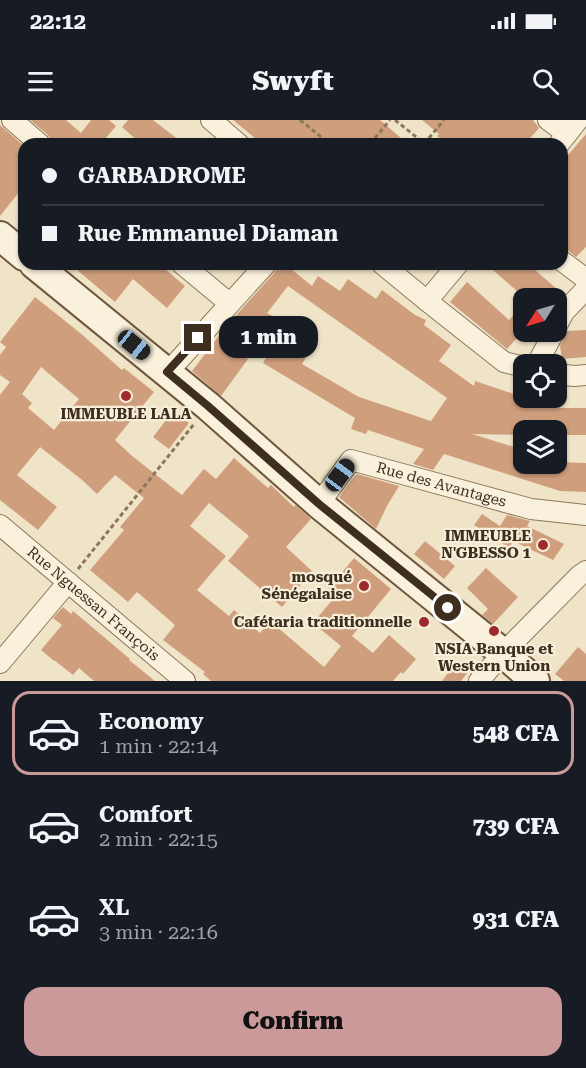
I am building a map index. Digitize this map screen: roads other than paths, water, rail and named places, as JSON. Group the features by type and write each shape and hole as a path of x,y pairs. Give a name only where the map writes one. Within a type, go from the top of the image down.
{"street":[{"path":"12,120 33,138"},
{"path":"211,120 233,138"},
{"path":"548,120 568,133"},
{"path":"0,236 18,251"},
{"path":"568,266 586,279"},
{"path":"41,270 208,406 319,504 536,681"},
{"path":"189,270 229,303"},
{"path":"167,372 260,270"},
{"path":"389,270 504,362 513,365"},
{"path":"427,301 454,270"},
{"path":"567,309 586,289"},
{"path":"567,375 586,375"},
{"name":"Rue des Avantages","path":"319,504 351,460 531,508 586,515"},
{"name":"Rue Nguessan François","path":"0,525 185,681"},
{"path":"479,681 503,653 586,571"},
{"path":"0,663 68,582"}],"place":[{"name":"IMMEUBLE LALA","path":"126,396"},
{"name":"IMMEUBLE N'GBESSO 1","path":"543,545"},
{"name":"mosqué Sénégalaise","path":"364,586"},
{"name":"Cafétaria traditionnelle","path":"424,622"},
{"name":"NSIA Banque et Western Union","path":"494,631"}]}
